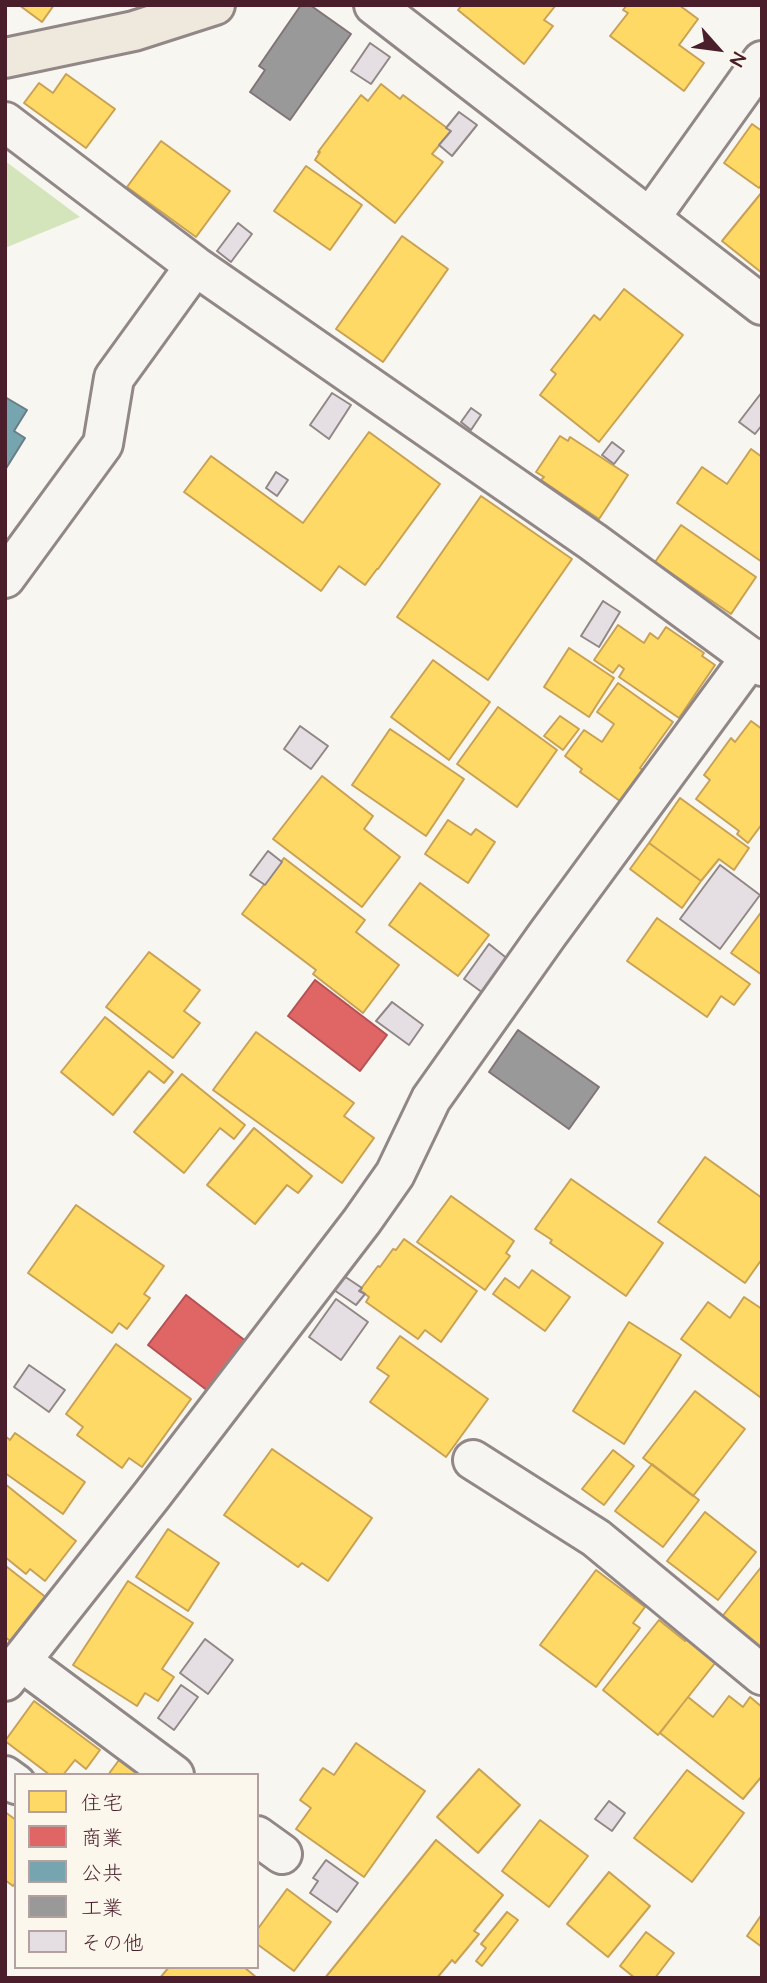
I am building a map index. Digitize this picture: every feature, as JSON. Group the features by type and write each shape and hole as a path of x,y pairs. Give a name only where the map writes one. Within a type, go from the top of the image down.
{"main road":[{"path":"5,58 134,31 215,5"}],"street":[{"path":"374,5 762,305"},
{"path":"650,218 762,61"},
{"path":"5,122 195,266 593,542 756,661 555,924 431,1099 395,1174 362,1222 13,1671 171,1773"},
{"path":"5,578 103,444 114,378 195,266"},
{"path":"473,1460 596,1538 762,1675"}],"green space":[{"path":"5,161 80,217 5,248"}],"building: 住宅":[{"path":"19,5 54,5 42,22"},
{"path":"462,5 556,5 544,20 553,26 524,64 458,10"},
{"path":"627,5 679,5 698,19 679,45 704,63 684,91 610,36 628,13 623,10"},
{"path":"66,74 115,109 86,148 24,103 39,83 53,93"},
{"path":"381,84 400,99 403,95 451,131 432,154 443,162 395,223 315,160 318,152 361,95 368,101"},
{"path":"752,124 762,131 762,184 759,188 724,163"},
{"path":"161,141 230,191 196,237 127,187"},
{"path":"306,166 362,205 330,250 274,211"},
{"path":"762,192 762,273 722,241"},
{"path":"402,236 448,269 383,362 336,329"},
{"path":"624,289 683,335 599,442 540,395 556,374 551,370 594,315 600,320"},
{"path":"369,432 440,484 365,585 339,566 321,591 184,492 211,456 303,523"},
{"path":"560,436 568,441 570,437 628,475 599,519 541,480 544,477 536,472"},
{"path":"751,449 762,457 762,562 677,503 702,467 727,484"},
{"path":"481,496 572,559 488,680 397,617"},
{"path":"681,525 756,577 731,614 655,562"},
{"path":"618,625 644,643 650,633 658,639 666,627 704,653 702,656 715,665 679,718 619,677 624,669 619,665 613,673 594,660"},
{"path":"569,648 614,678 589,717 544,687"},
{"path":"433,660 490,702 449,760 391,717"},
{"path":"618,683 673,722 640,768 647,773 624,804 580,772 582,769 565,756 584,730 602,742 614,724 597,712"},
{"path":"498,707 557,750 517,807 457,764"},
{"path":"560,716 579,729 563,750 544,736"},
{"path":"751,721 762,729 762,824 748,843 737,834 739,831 696,799 710,780 704,775 731,738 735,742"},
{"path":"390,729 464,779 426,836 352,785"},
{"path":"322,776 373,816 364,829 400,857 362,907 273,839"},
{"path":"680,798 749,848 734,870 719,859 701,881 649,843"},
{"path":"448,820 471,835 476,829 495,842 468,883 425,854"},
{"path":"649,843 701,881 682,908 630,869"},
{"path":"284,858 365,920 356,932 399,965 363,1013 313,974 316,970 242,914"},
{"path":"420,883 489,935 458,976 389,925"},
{"path":"762,911 762,975 731,953"},
{"path":"657,918 750,984 734,1005 721,996 707,1017 627,961"},
{"path":"149,952 200,990 184,1011 200,1023 173,1058 106,1007"},
{"path":"105,1017 173,1072 164,1083 149,1071 113,1115 61,1072"},
{"path":"256,1032 354,1103 344,1116 374,1138 342,1183 213,1090"},
{"path":"182,1074 245,1125 234,1139 220,1128 184,1173 134,1132"},
{"path":"254,1128 312,1176 298,1193 287,1185 255,1224 207,1185"},
{"path":"705,1157 762,1198 762,1259 745,1283 658,1222"},
{"path":"571,1179 663,1243 626,1296 550,1243 552,1240 535,1229"},
{"path":"451,1196 514,1241 506,1253 510,1256 485,1290 417,1242"},
{"path":"76,1205 164,1266 144,1294 150,1298 127,1329 119,1323 112,1333 28,1273"},
{"path":"404,1239 477,1291 441,1342 425,1330 418,1339 366,1302 369,1297 360,1290"},
{"path":"532,1270 570,1297 545,1331 493,1294 505,1278 519,1288"},
{"path":"744,1297 762,1309 760,1397 681,1339 708,1302 730,1318"},
{"path":"629,1322 681,1355 624,1444 573,1411"},
{"path":"400,1336 488,1399 446,1457 370,1402 389,1376 377,1368"},
{"path":"116,1344 191,1399 142,1467 129,1458 122,1468 77,1435 83,1427 66,1414"},
{"path":"695,1391 745,1429 693,1496 643,1458"},
{"path":"15,1433 85,1482 63,1514 5,1473 5,1436 10,1440"},
{"path":"272,1449 372,1518 328,1581 302,1563 298,1567 224,1515"},
{"path":"613,1450 634,1466 604,1505 582,1489"},
{"path":"652,1464 699,1500 663,1547 615,1511"},
{"path":"5,1484 76,1541 45,1581 30,1569 26,1574 5,1557"},
{"path":"705,1512 756,1552 718,1600 667,1561"},
{"path":"168,1529 219,1563 188,1611 136,1577"},
{"path":"762,1566 762,1649 721,1618"},
{"path":"7,1567 52,1602 17,1646 5,1637"},
{"path":"596,1570 645,1607 633,1623 640,1628 596,1687 540,1645"},
{"path":"128,1581 193,1623 162,1669 174,1677 158,1701 145,1693 137,1706 73,1665"},
{"path":"659,1620 685,1641 690,1634 719,1658 658,1735 603,1690"},
{"path":"729,1696 743,1707 750,1697 762,1707 762,1776 743,1799 660,1733 688,1697 713,1717"},
{"path":"34,1701 100,1750 86,1769 75,1760 65,1773 47,1773 5,1741"},
{"path":"356,1743 425,1791 364,1877 296,1829 311,1808 300,1800 323,1768 334,1775"},
{"path":"122,1756 144,1773 109,1773"},
{"path":"479,1769 520,1805 478,1853 437,1817"},
{"path":"687,1770 744,1813 692,1882 634,1838"},
{"path":"5,1812 14,1819 14,1885 5,1880"},
{"path":"540,1820 588,1856 549,1907 502,1871"},
{"path":"436,1840 503,1895 474,1931 479,1934 455,1963 452,1960 437,1978 325,1978"},
{"path":"609,1872 650,1906 608,1957 567,1924"},
{"path":"287,1889 331,1922 294,1971 259,1945 259,1927"},
{"path":"507,1912 518,1920 482,1966 476,1961 486,1948 481,1944"},
{"path":"762,1914 762,1947 747,1936"},
{"path":"646,1932 674,1953 655,1978 635,1978 620,1966"},
{"path":"167,1969 246,1969 257,1978 160,1978"}],"building: 商業":[{"path":"315,980 387,1035 360,1071 288,1016"},
{"path":"186,1295 247,1342 208,1391 148,1345"}],"building: 公共":[{"path":"5,397 27,410 14,431 25,438 5,470"}],"building: 工業":[{"path":"301,5 310,5 351,34 290,120 250,92 265,70 259,66"},
{"path":"518,1030 599,1087 569,1129 489,1072"}],"building: その他":[{"path":"370,43 390,57 371,84 351,71"},
{"path":"459,112 477,125 452,156 439,145 451,131 446,128"},
{"path":"238,223 252,234 231,262 217,251"},
{"path":"762,392 762,425 755,434 739,422"},
{"path":"332,393 351,405 329,439 310,425"},
{"path":"471,408 481,415 471,430 461,422"},
{"path":"612,442 624,451 614,464 602,455"},
{"path":"276,472 288,480 277,496 266,488"},
{"path":"603,601 620,612 599,647 581,636"},
{"path":"300,726 328,746 311,769 284,749"},
{"path":"268,851 282,862 265,885 250,875"},
{"path":"720,865 760,895 720,949 680,919"},
{"path":"489,944 509,960 483,993 464,979"},
{"path":"392,1002 423,1025 409,1045 376,1021"},
{"path":"344,1276 362,1288 359,1291 365,1294 356,1305 334,1290"},
{"path":"336,1299 368,1322 341,1360 309,1337"},
{"path":"29,1365 65,1390 49,1412 14,1387"},
{"path":"205,1639 233,1660 208,1694 180,1673"},
{"path":"181,1685 198,1697 174,1730 158,1718"},
{"path":"609,1801 625,1813 612,1831 595,1819"},
{"path":"326,1860 358,1883 337,1912 310,1893 318,1881 313,1878"}]}
